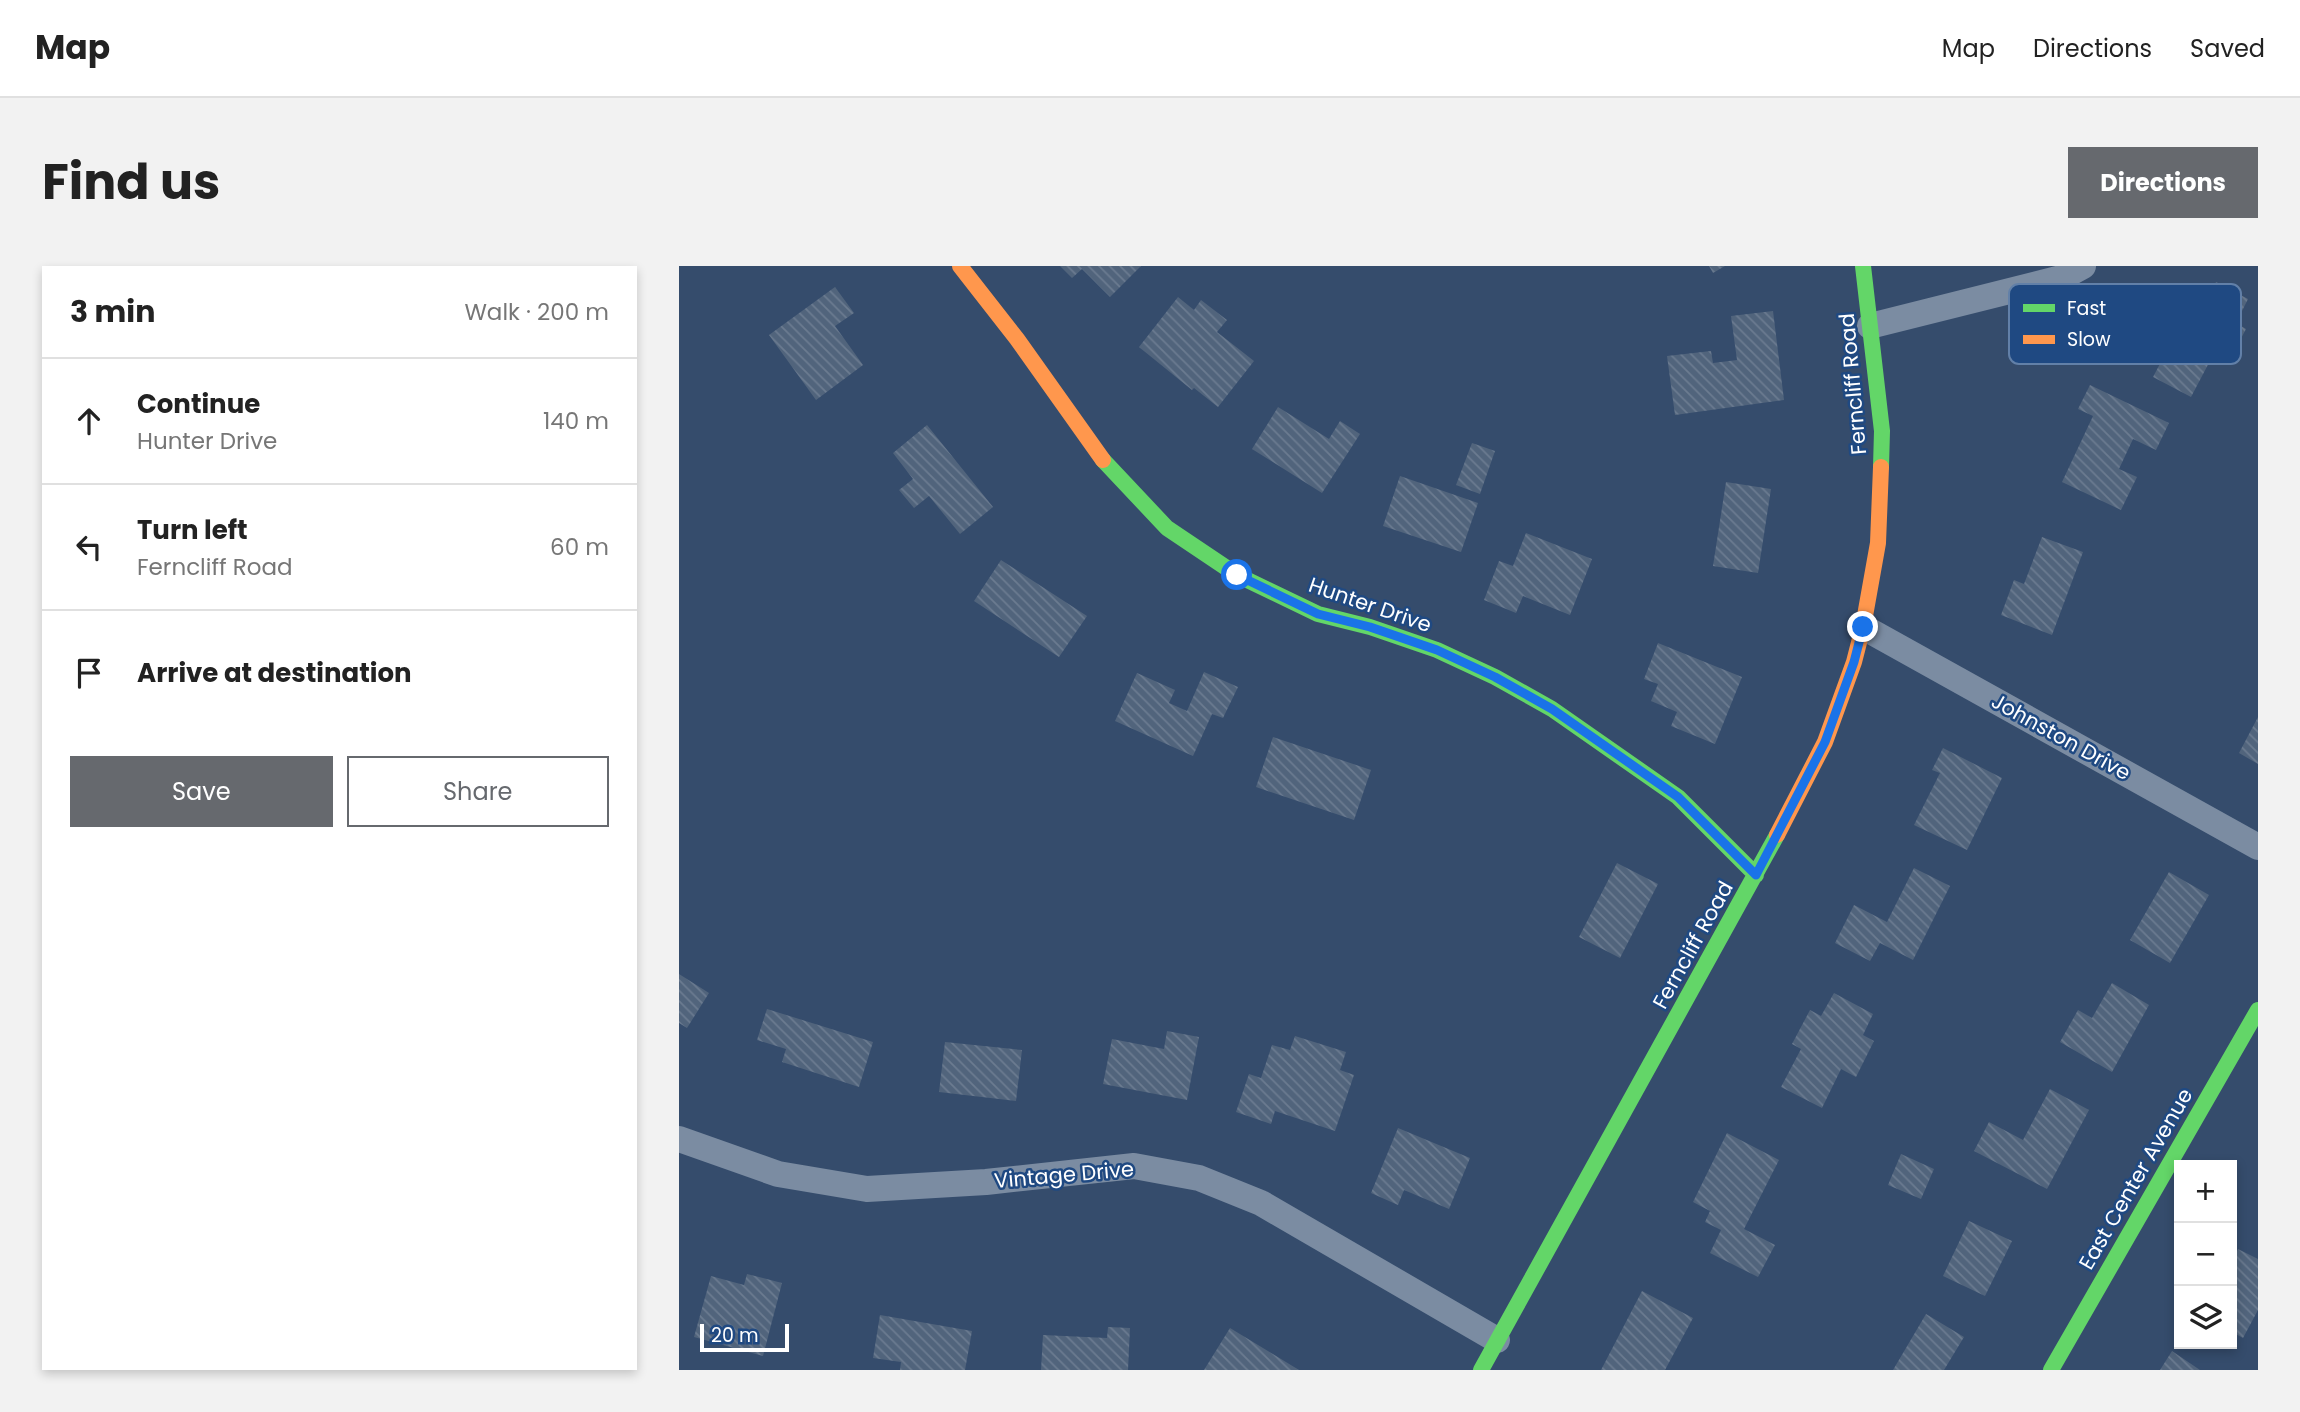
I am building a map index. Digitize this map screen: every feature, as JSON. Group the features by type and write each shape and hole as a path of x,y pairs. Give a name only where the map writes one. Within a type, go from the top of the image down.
{"street":[{"name":"Hunter Drive","path":"960,266 1017,339 1108,467 1167,528 1237,575 1318,614 1370,627 1437,650 1495,677 1552,709 1678,797 1756,875"},
{"name":"Ferncliff Road","path":"1481,1370 1756,875 1825,742 1854,662 1878,544 1882,431 1863,266"},
{"path":"2036,284 2060,278 2083,266"},
{"path":"1870,326 2009,291"},
{"name":"Johnston Drive","path":"1863,627 2258,847"},
{"name":"East Center Avenue","path":"2051,1370 2258,1010"},
{"name":"Vintage Drive","path":"679,1139 778,1174 867,1189 986,1182 1134,1166 1199,1178 1261,1203 1497,1340"}],"building":[{"path":"1060,266 1141,266 1110,297 1082,269 1072,278"},
{"path":"1709,266 1725,266 1713,273"},
{"path":"835,287 854,313 835,326 863,365 816,400 769,335"},
{"path":"2241,295 2248,299 2241,313"},
{"path":"1178,297 1194,310 1201,300 1227,320 1217,332 1254,361 1218,407 1194,388 1192,390 1139,347"},
{"path":"1773,311 1784,400 1675,415 1667,356 1711,351 1713,363 1737,360 1731,316"},
{"path":"2241,326 2246,329 2241,338"},
{"path":"2160,364 2208,364 2191,397 2153,377"},
{"path":"2090,385 2169,423 2156,450 2133,439 2119,469 2137,477 2121,510 2062,482 2093,416 2078,409"},
{"path":"1278,407 1329,439 1340,421 1360,434 1322,493 1252,449"},
{"path":"927,425 993,507 960,534 929,496 914,508 899,490 913,479 893,453"},
{"path":"1472,443 1495,451 1480,494 1456,485"},
{"path":"1400,476 1478,503 1461,552 1383,526"},
{"path":"1726,482 1771,489 1758,573 1713,566"},
{"path":"1526,533 1592,559 1570,615 1523,596 1516,613 1484,600 1499,561 1513,566"},
{"path":"2042,537 2083,552 2052,635 2001,615 2014,580 2024,584"},
{"path":"1001,560 1087,616 1059,657 974,601"},
{"path":"1658,643 1742,677 1715,744 1671,726 1677,712 1651,701 1658,684 1644,679"},
{"path":"1204,672 1238,687 1223,718 1212,714 1193,756 1115,721 1137,673 1175,690 1169,703 1187,711"},
{"path":"2258,717 2258,764 2239,753"},
{"path":"1273,737 1371,770 1354,820 1256,787"},
{"path":"1943,748 2002,778 1967,850 1914,825 1940,773 1932,770"},
{"path":"1617,863 1658,884 1620,958 1579,937"},
{"path":"1914,868 1950,886 1913,960 1880,943 1870,961 1835,943 1854,905 1887,922"},
{"path":"2169,872 2209,895 2170,963 2130,940"},
{"path":"679,974 709,993 687,1028 679,1023"},
{"path":"2112,983 2149,1005 2112,1072 2060,1042 2078,1010 2092,1018"},
{"path":"1834,993 1873,1014 1863,1035 1874,1041 1856,1077 1841,1069 1822,1108 1781,1087 1801,1049 1792,1044 1810,1010 1821,1016"},
{"path":"767,1009 873,1042 859,1087 782,1062 786,1049 757,1040"},
{"path":"1167,1031 1199,1037 1187,1100 1103,1084 1112,1039 1164,1049"},
{"path":"1295,1036 1346,1052 1340,1070 1354,1075 1335,1131 1275,1111 1271,1124 1236,1112 1249,1074 1261,1078 1272,1045 1290,1050"},
{"path":"945,1042 1022,1050 1016,1101 939,1092"},
{"path":"2050,1089 2089,1110 2047,1189 1974,1151 1989,1122 2023,1140"},
{"path":"1398,1128 1470,1158 1449,1209 1404,1190 1398,1205 1371,1193"},
{"path":"1727,1133 1779,1160 1744,1229 1775,1245 1758,1277 1710,1253 1721,1230 1705,1222 1710,1211 1693,1202"},
{"path":"1901,1154 1934,1169 1921,1199 1888,1185"},
{"path":"1969,1221 2012,1241 1985,1296 1943,1276"},
{"path":"2238,1249 2258,1259 2258,1310 2243,1338 2237,1335"},
{"path":"747,1274 782,1283 763,1356 694,1337 711,1276 744,1285"},
{"path":"1642,1291 1693,1318 1665,1370 1601,1370"},
{"path":"1926,1314 1964,1337 1944,1370 1893,1370"},
{"path":"880,1315 972,1331 965,1370 900,1370 901,1362 873,1358"},
{"path":"1108,1327 1130,1328 1128,1370 1041,1370 1043,1335 1107,1338"},
{"path":"1230,1328 1299,1370 1204,1370"},
{"path":"2172,1351 2200,1370 2160,1370"}],"traffic: fast":[{"path":"1863,266 1882,431 1881,467"},
{"path":"1103,460 1167,528 1237,575 1318,614 1370,627 1437,650 1495,677 1552,709 1678,797 1756,875"},
{"path":"1481,1370 1777,835"},
{"path":"2051,1370 2258,1010"}],"traffic: slow":[{"path":"960,266 1017,339 1103,460"},
{"path":"1777,835 1825,742 1854,662 1878,543 1881,467"}],"route":[{"path":"1237,575 1318,614 1370,627 1437,650 1495,677 1552,709 1678,797 1756,875 1825,742 1854,662 1863,627"}]}
